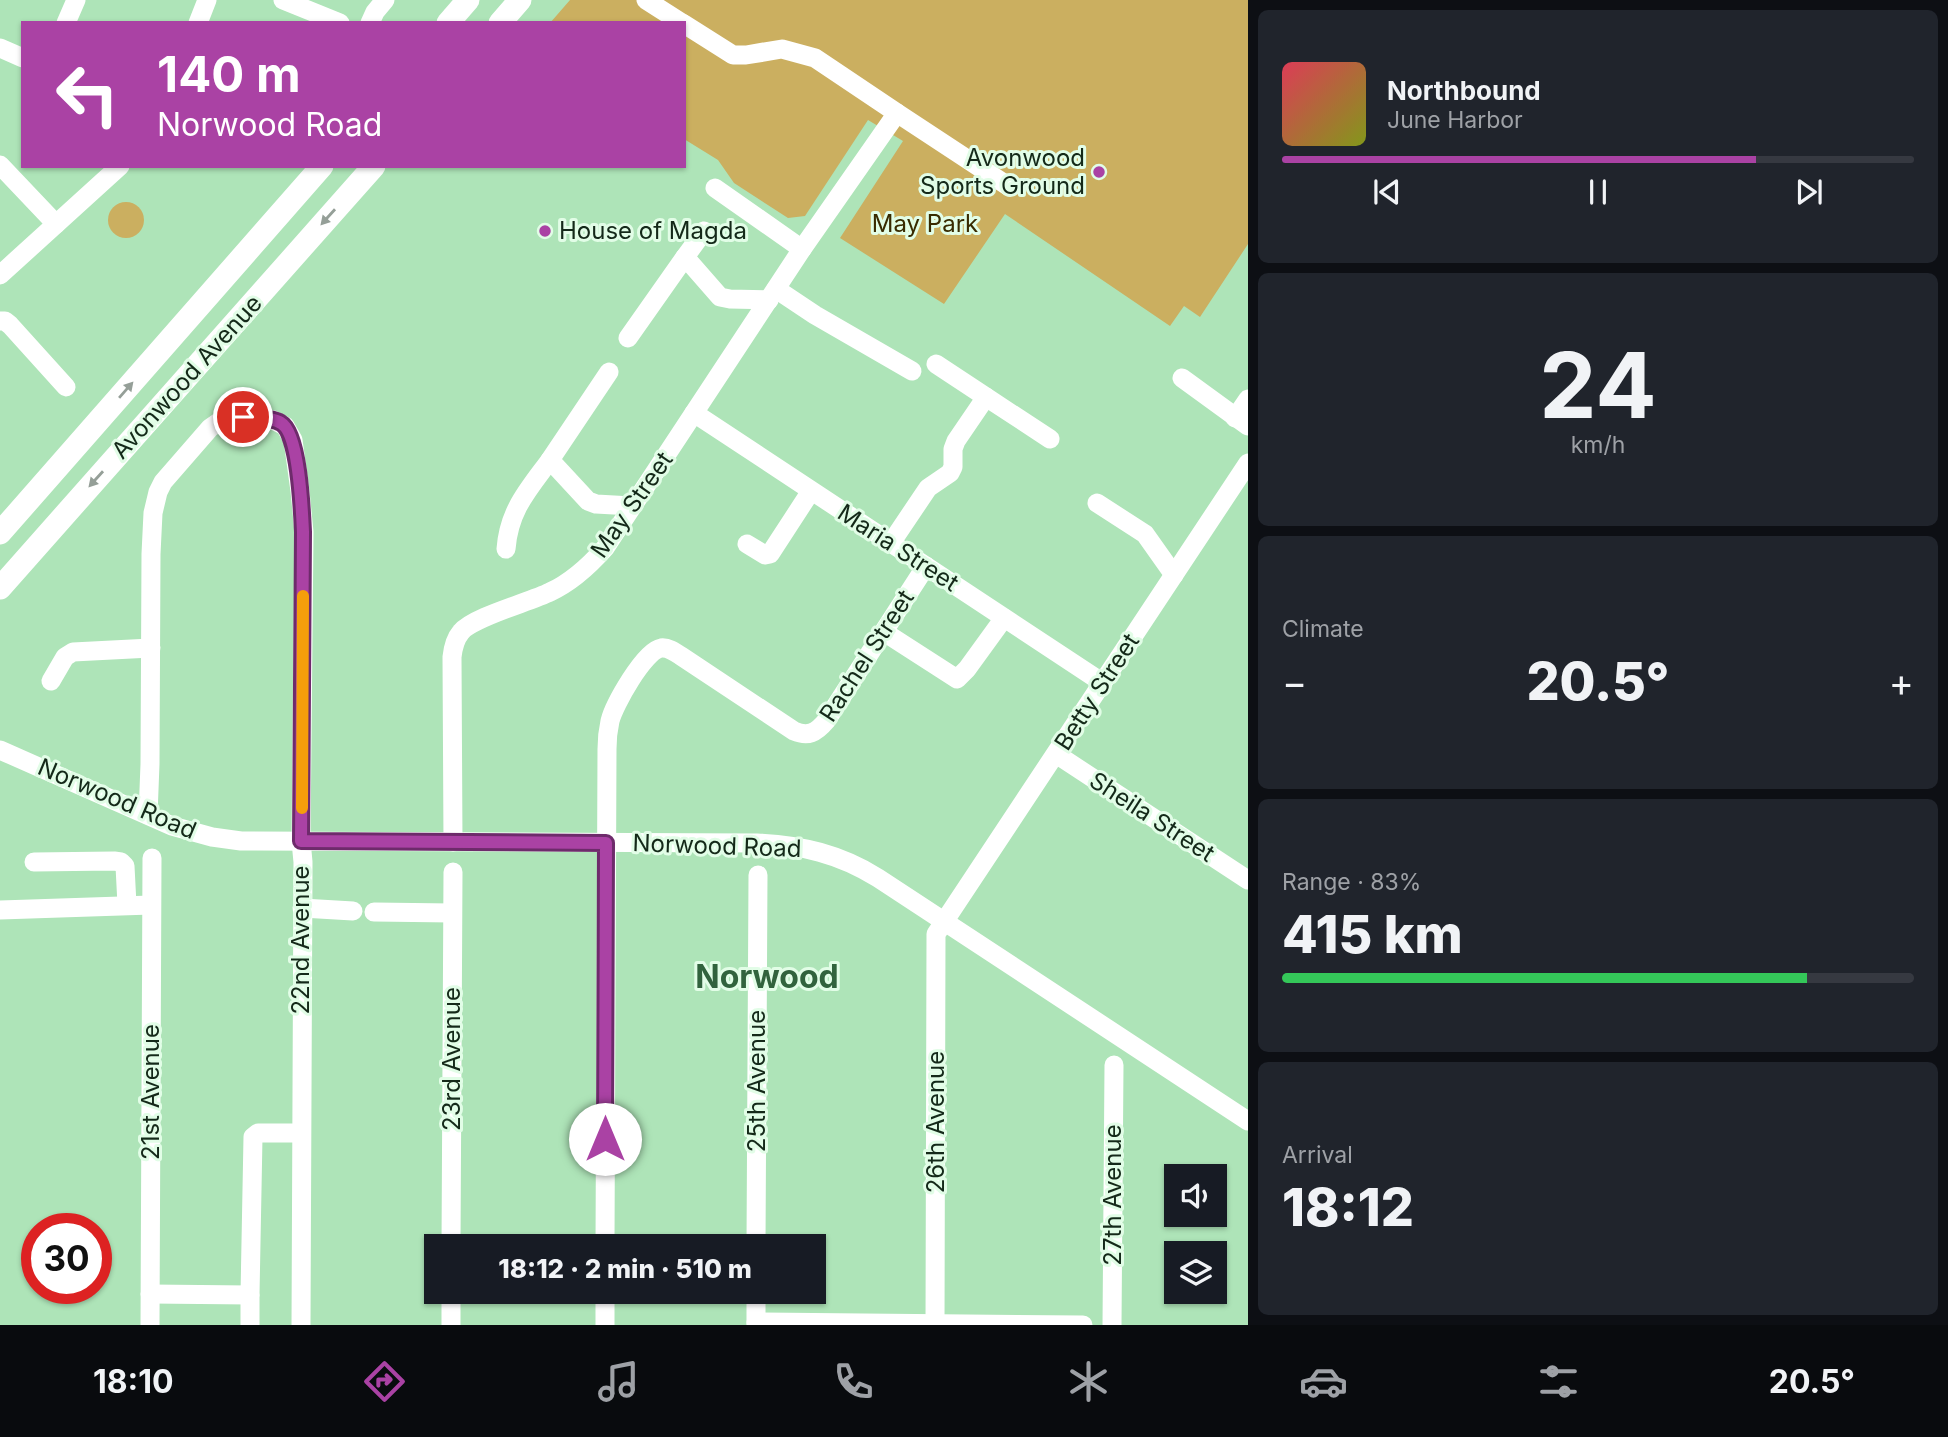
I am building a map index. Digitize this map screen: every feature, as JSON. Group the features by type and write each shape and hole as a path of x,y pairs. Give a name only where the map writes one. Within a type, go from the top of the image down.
{"main road":[{"path":"450,21 468,0"},
{"path":"502,21 520,0"},
{"name":"Avonwood Avenue","path":"0,533 320,168"},
{"name":"Avonwood Avenue","path":"0,588 371,168"}],"street":[{"path":"67,21 76,0"},
{"path":"199,21 207,0"},
{"path":"371,21 385,0"},
{"path":"646,0 680,21"},
{"path":"287,1 335,21"},
{"path":"686,25 733,55 782,48 815,58 1008,186"},
{"path":"0,48 21,57"},
{"name":"May Street","path":"453,842 452,657 460,633 472,623 551,592 573,579 605,548 802,249 897,113"},
{"path":"0,164 56,224"},
{"path":"0,275 118,168"},
{"path":"715,188 802,249"},
{"path":"628,338 704,231"},
{"path":"685,257 720,297 730,299 773,295 815,315 912,371"},
{"path":"0,321 10,325 66,387"},
{"path":"936,364 1051,439"},
{"path":"506,550 509,527 520,500 609,372"},
{"path":"1182,379 1242,422 1248,399"},
{"path":"891,543 928,488 950,473 954,467 953,449 956,441 986,397"},
{"name":"Maria Street","path":"694,413 1103,683"},
{"name":"22nd Avenue","path":"151,648 153,513 163,482 210,428 224,419 243,417 280,422 293,440 303,532 301,1325"},
{"path":"550,460 588,501 632,506"},
{"name":"Betty Street","path":"945,922 1248,463"},
{"path":"747,544 765,555 770,554 811,491"},
{"path":"1097,503 1145,534 1174,575"},
{"name":"Rachel Street","path":"606,843 610,720 621,695 654,651 667,648 794,731 809,734 826,721 926,566"},
{"path":"884,632 957,679 967,670 1004,618"},
{"path":"51,681 65,657 73,652 151,648 148,815"},
{"name":"Norwood Road","path":"0,750 172,826 212,837 241,841 757,843 783,844 814,850 842,859 866,871 1248,1121"},
{"name":"Sheila Street","path":"1056,754 1248,880"},
{"path":"605,1234 606,843"},
{"name":"21st Avenue","path":"150,1325 152,858"},
{"path":"34,862 121,862 125,866 127,905"},
{"name":"23rd Avenue","path":"451,1234 453,872"},
{"name":"25th Avenue","path":"756,1234 758,875"},
{"path":"0,910 152,905"},
{"path":"302,908 353,911"},
{"path":"374,912 452,913"},
{"name":"26th Avenue","path":"935,1324 936,934 945,922"},
{"name":"27th Avenue","path":"1112,1325 1114,1065"},
{"path":"250,1325 253,1137 258,1133 301,1133"},
{"path":"150,1294 250,1295"},
{"path":"451,1304 451,1325"},
{"path":"605,1304 605,1325"},
{"path":"756,1304 756,1324 1083,1325"}],"green space":[{"name":"Avonwood Sports Ground","path":"570,0 1248,0 1248,244 1200,317 1184,306 1170,326 1005,214 944,304 840,238 903,141 868,120 805,216 788,218 734,183 718,160 686,140 686,21 552,21"},
{"path":"126,202 139,207 144,220 139,233 126,238 113,233 108,220 113,207"}],"slow traffic":[{"path":"302,808 303,596"}],"place":[{"name":"Avonwood Sports Ground","path":"1099,172"},
{"name":"House of Magda","path":"545,231"}],"district":[{"name":"Norwood","path":"767,977"}],"route":[{"path":"243,417 280,422 289,431 293,440 300,491 303,532 301,841 606,843 605,1139"}],"park label":[{"name":"May Park","path":"925,224"}]}
